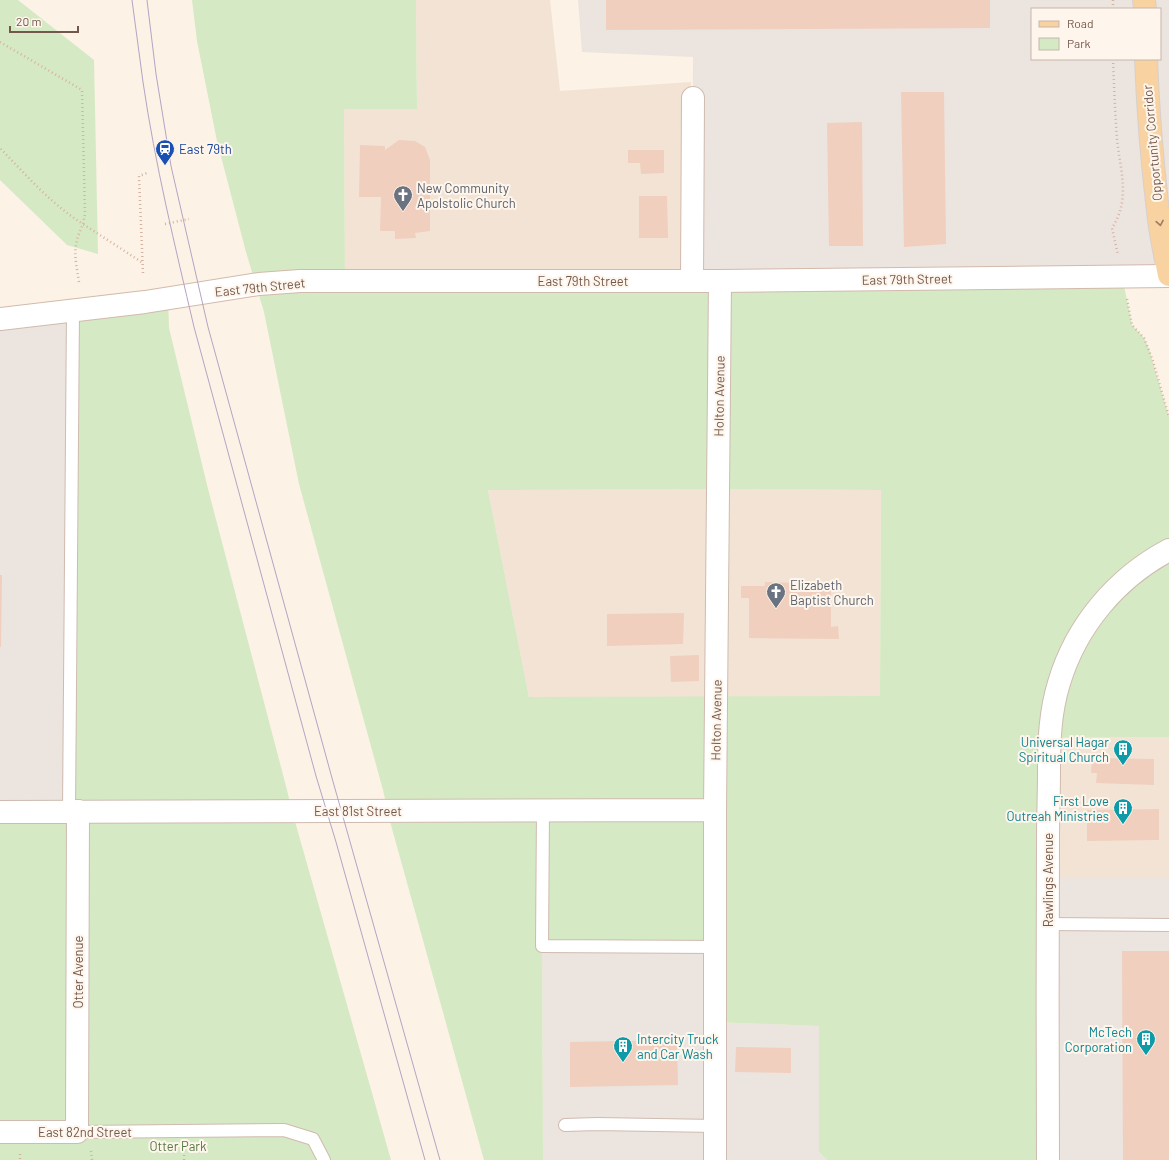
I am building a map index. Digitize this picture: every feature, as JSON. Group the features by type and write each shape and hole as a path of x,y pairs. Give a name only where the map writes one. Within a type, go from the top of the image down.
{"main road":[{"name":"Opportunity Corridor","path":"1146,60 1150,130 1158,213 1169,275"}],"street":[{"path":"692,280 693,98"},
{"name":"East 79th Street","path":"0,320 145,302 259,284 300,281 720,280 1169,275"},
{"name":"Holton Avenue","path":"715,1160 715,810 720,280"},
{"name":"Rawlings Avenue","path":"1048,1160 1048,924 1051,714 1059,683 1077,640 1086,624 1119,584 1148,562 1169,550"},
{"name":"East 81st Street","path":"0,812 715,810"},
{"name":"Otter Avenue","path":"74,811 77,1132"},
{"name":"East 82nd Street","path":"0,1132 77,1132"}],"lane":[{"path":"73,311 74,811"},
{"path":"542,810 542,946 715,947"},
{"path":"1048,924 1169,925"},
{"path":"565,1125 596,1124 715,1126"},
{"name":"East 82nd Street","path":"77,1132 284,1130 313,1139 324,1160"}],"path":[{"path":"0,42 82,90 85,214 83,224 76,238 74,251 79,282"},
{"path":"1112,228 1120,213 1123,196 1113,60"},
{"path":"0,148 44,194 72,217 143,263"},
{"path":"143,274 139,176 147,173"},
{"path":"165,224 189,219"},
{"path":"1132,325 1144,338 1149,349 1169,417"},
{"path":"184,1150 184,1160"},
{"path":"91,1151 92,1160"}],"shaded area":[{"path":"416,0 550,0 560,91 691,82 692,281 345,281 344,109 417,109"},
{"path":"578,0 1169,0 1169,276 692,281 693,57 582,52"},
{"path":"73,311 69,811 0,812 0,319"},
{"path":"488,490 881,490 880,697 529,697"},
{"path":"1050,737 1169,737 1169,877 1048,877"},
{"path":"1048,877 1169,877 1169,1160 1048,1160"},
{"path":"542,946 715,947 715,1022 819,1026 819,1152 827,1160 543,1160"}],"green space":[{"path":"0,0 18,0 94,60 98,254 67,245 0,180"},
{"path":"192,0 416,0 417,109 344,109 345,281 1122,276 1132,325 1144,338 1149,349 1169,417 1169,737 1050,737 1048,1160 827,1160 819,1152 819,1026 715,1022 715,947 542,947 543,1160 484,1160 391,825 383,790 299,484 264,312 246,252 217,141 197,41","holes":["488,490 881,490 880,696 529,697"]},
{"name":"Otter Park","path":"168,299 169,328 208,489 292,811 391,1160 0,1160 0,812 69,811 73,311"}],"building":[{"path":"606,0 990,0 990,28 606,30"},
{"path":"901,92 944,92 946,244 904,247"},
{"path":"862,122 863,246 829,246 827,123"},
{"path":"399,140 415,141 425,147 430,160 430,231 415,233 416,238 395,239 395,231 380,231 381,197 359,197 360,145 385,146 385,150"},
{"path":"628,150 664,150 664,173 641,174 640,163 628,163"},
{"path":"639,196 667,196 668,238 639,238"},
{"path":"0,575 2,575 1,647 0,647"},
{"path":"765,582 831,584 831,627 838,626 839,639 749,638 749,598 741,598 741,586 765,586"},
{"path":"684,613 683,644 607,646 607,614"},
{"path":"699,655 699,681 671,682 670,656"},
{"name":"Universal Hagar Spiritual Church","path":"1092,758 1154,759 1154,785 1096,783 1097,773 1091,773"},
{"name":"First Love Outreah Ministries","path":"1159,809 1159,840 1087,841 1087,810"},
{"name":"McTech Corporation","path":"1122,951 1169,951 1169,1160 1123,1160"},
{"name":"Intercity Truck and Car Wash","path":"677,1040 678,1085 570,1087 570,1042"},
{"path":"736,1047 791,1048 791,1073 735,1072"}],"tram line":[{"path":"132,0 153,143 194,327 316,776 336,842 425,1160"},
{"path":"147,0 156,74 171,166 208,327 332,778 440,1160"}],"place":[{"name":"East 79th","path":"165,166"},
{"name":"New Community Apolstolic Church","path":"403,212"},
{"name":"Elizabeth Baptist Church","path":"776,609"},
{"name":"Universal Hagar Spiritual Church","path":"1123,766"},
{"name":"First Love Outreah Ministries","path":"1123,825"},
{"name":"McTech Corporation","path":"1146,1056"},
{"name":"Intercity Truck and Car Wash","path":"623,1063"}]}
